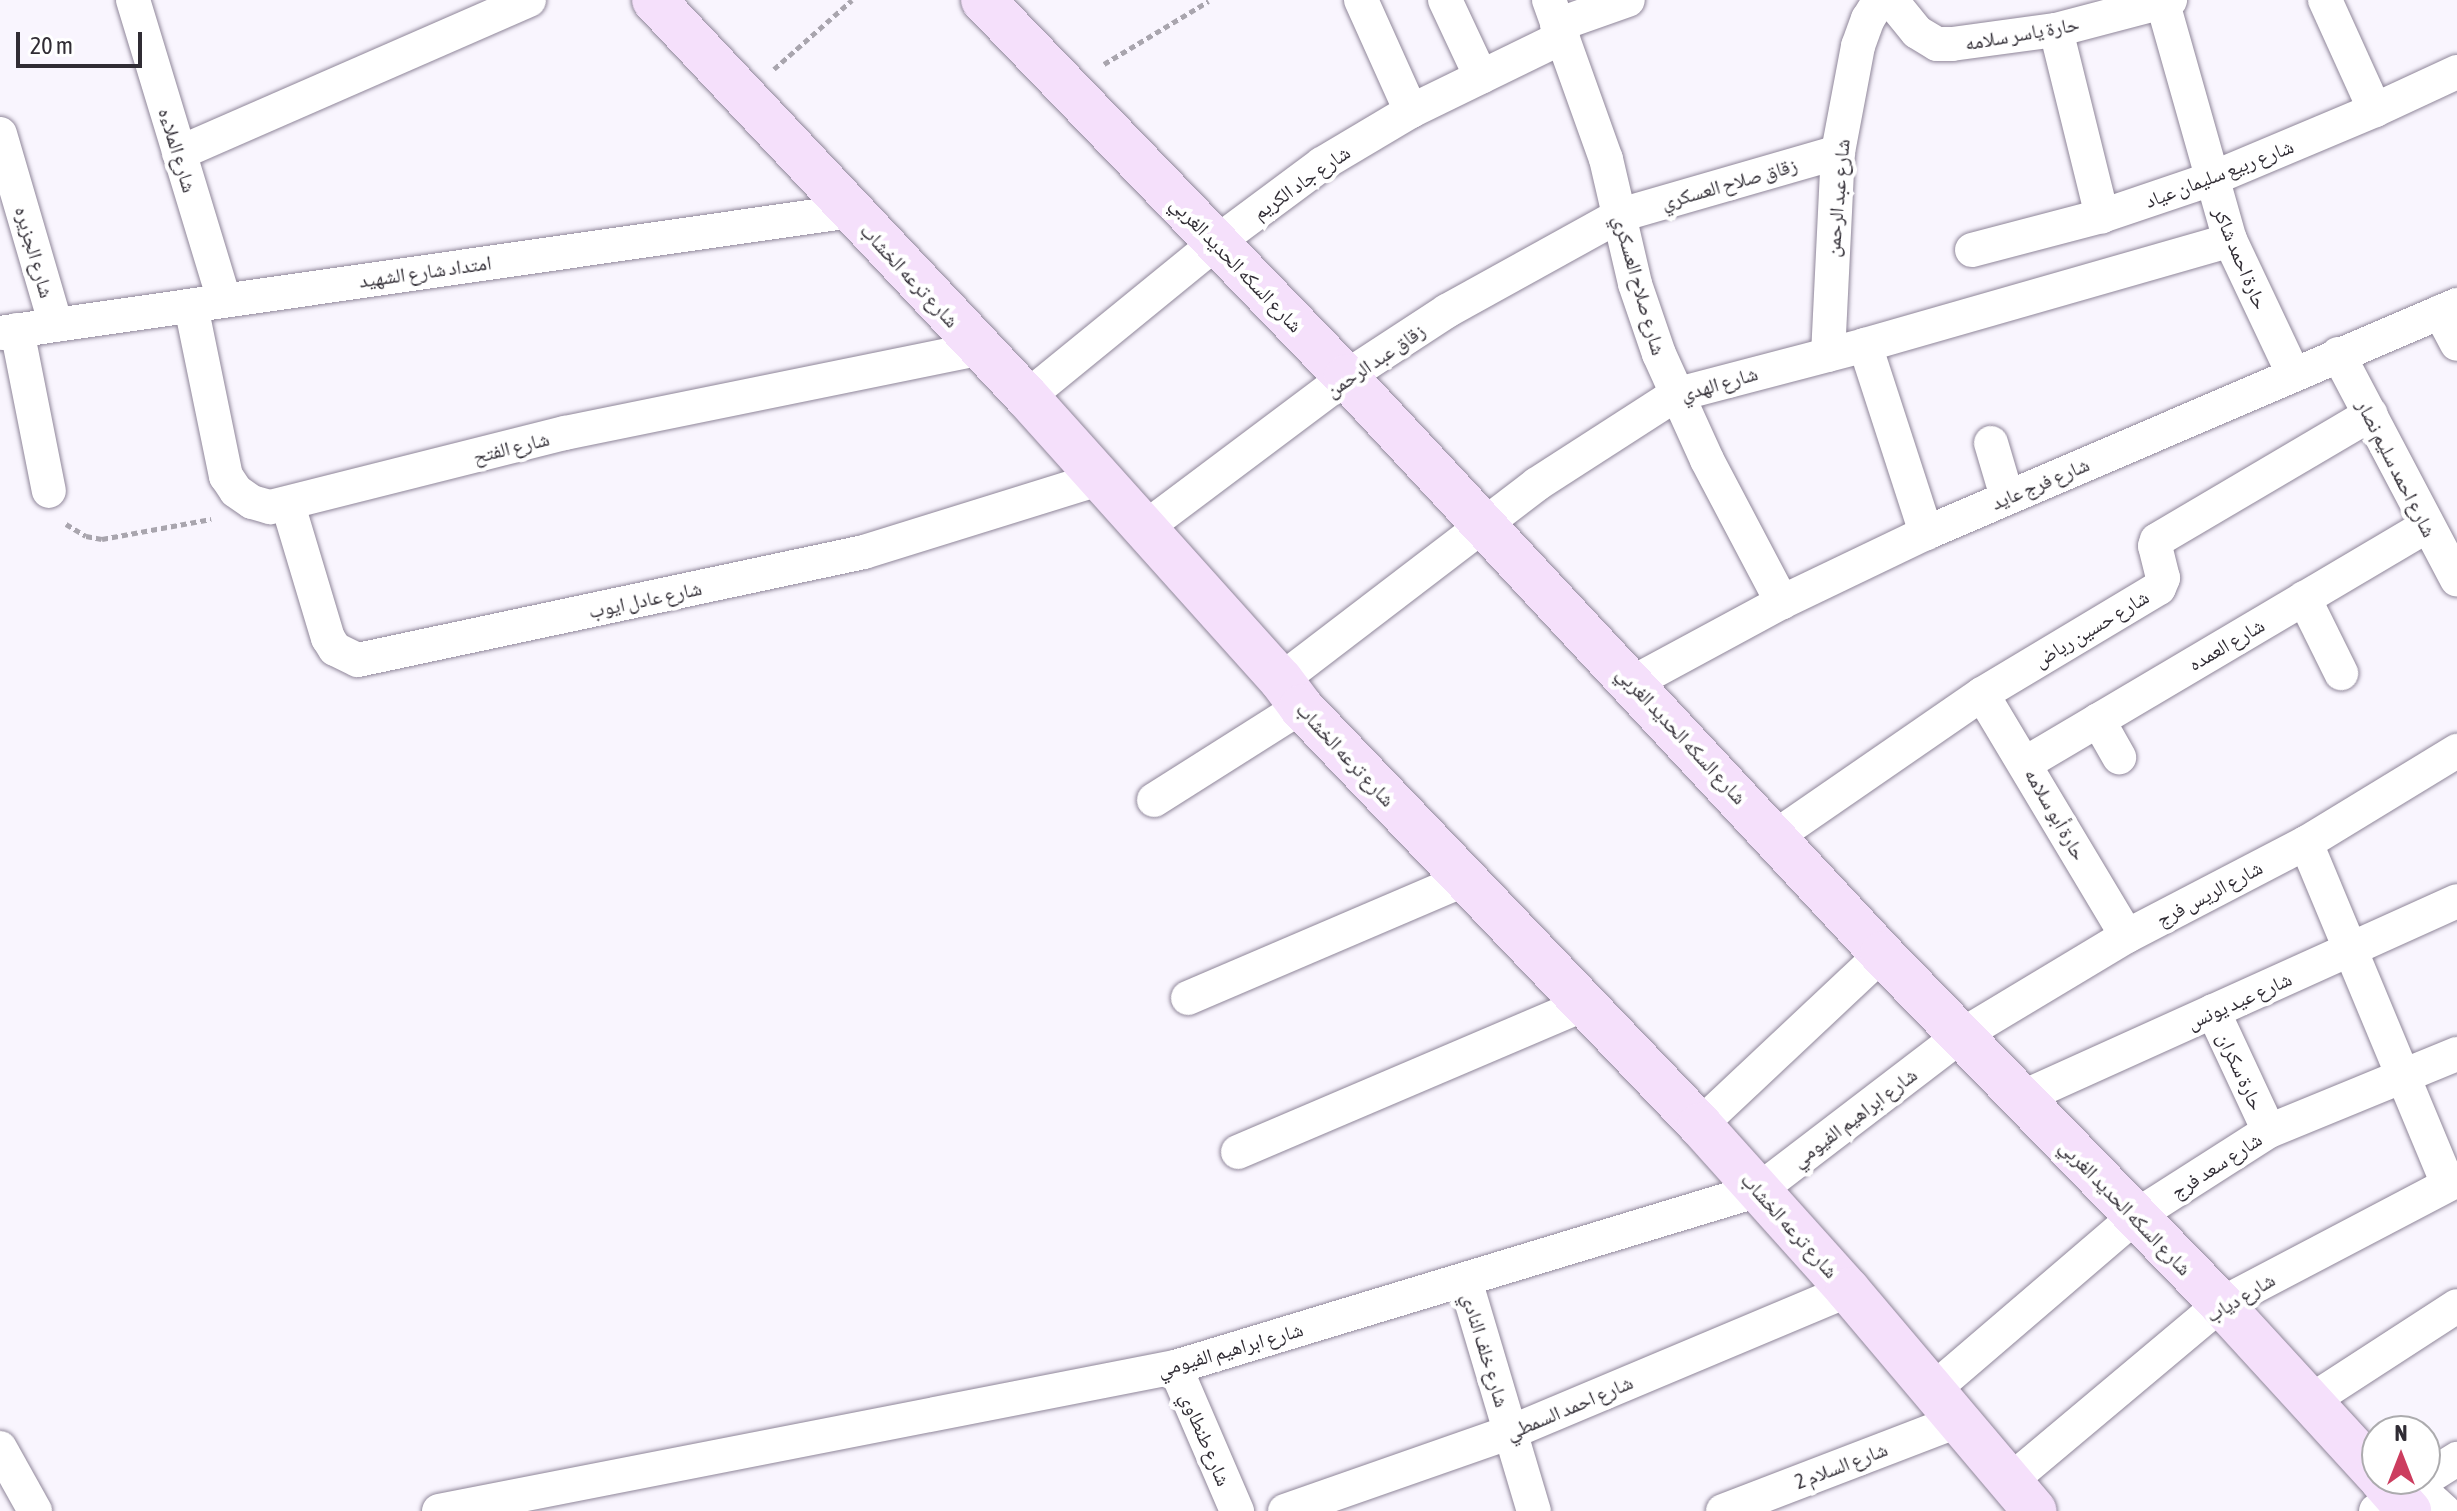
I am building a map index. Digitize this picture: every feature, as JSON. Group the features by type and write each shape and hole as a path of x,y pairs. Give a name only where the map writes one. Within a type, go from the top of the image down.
{"street":[{"name":"شارع الملاءه","path":"133,0 179,153 207,303"},
{"path":"179,153 529,0"},
{"name":"شارع ترعه الخشاب","path":"654,0 978,349 1027,397 1291,694 1463,880 1700,1125 1848,1290 2023,1496"},
{"name":"شارع السكه الحديد الغربي","path":"983,0 1634,682 1882,954 2221,1304 2309,1402 2361,1451"},
{"path":"1361,0 1411,111"},
{"path":"1445,0 1481,77"},
{"name":"شارع جاد الكريم","path":"1027,397 1217,242 1322,164 1411,111 1481,77 1556,21 1628,0"},
{"name":"شارع عبد الرحمن","path":"1828,355 1838,152 1858,46 1868,19 1880,0"},
{"name":"حارة ياسر سلامه","path":"1891,0 1917,32 1937,44 1983,42 2056,30 2164,1"},
{"path":"2325,0 2375,110"},
{"name":"حارة احمد شاكر","path":"2164,1 2230,240 2293,373"},
{"name":"شارع صلاح العسكري","path":"1556,21 1598,135 1635,284 1675,395 1782,602"},
{"path":"2056,30 2102,216"},
{"name":"شارع ربيع سليمان عياد","path":"1972,250 2102,216 2211,179 2457,72"},
{"name":"شارع الجزيره","path":"0,134 56,325"},
{"name":"زقاق صلاح العسكري","path":"1620,215 1838,152"},
{"name":"امتداد شارع الشهيد","path":"8,332 851,211"},
{"name":"زقاق عبد الرحمن","path":"1145,528 1346,377 1447,311 1620,215"},
{"name":"شارع الهدي","path":"1154,800 1291,694 1482,526 1605,437 1675,395 1865,345 2230,240"},
{"path":"207,303 226,476 236,491 252,502"},
{"path":"2449,308 2457,344"},
{"name":"شارع فرج عايد","path":"1634,682 1782,602 1926,533 2449,308"},
{"path":"8,332 49,491"},
{"path":"1865,345 1926,533"},
{"name":"شارع الفتح","path":"252,502 270,507 288,505 565,433 978,349"},
{"name":"شارع احمد سليم نصار","path":"2338,354 2457,580"},
{"name":"شارع حسين رياض","path":"1776,836 1982,694 2159,588 2163,578 2155,546 2157,540 2371,414"},
{"path":"1991,443 2007,497"},
{"name":"شارع عادل ايوب","path":"288,505 328,638 335,649 358,660 864,552 1101,478"},
{"name":"شارع العمده","path":"2026,763 2426,526"},
{"path":"2304,598 2341,673"},
{"name":"حارة أبو سلامه","path":"1982,694 2127,936"},
{"path":"2098,720 2119,757"},
{"name":"شارع الريس فرج","path":"1962,1035 2127,936 2306,843 2457,751"},
{"path":"2306,843 2453,1182"},
{"path":"1188,998 1463,880"},
{"name":"شارع عيد يونس","path":"2021,1098 2354,951 2457,901"},
{"path":"1700,1125 1882,954"},
{"path":"1238,1152 1585,1004"},
{"name":"حارة سكران","path":"2213,1011 2269,1131"},
{"name":"شارع ابراهيم الفيومي","path":"439,1511 1175,1367 1759,1190 1962,1035"},
{"name":"شارع سعد فرج","path":"1947,1404 2136,1216 2269,1131 2457,1054"},
{"name":"شارع دياب","path":"2023,1496 2221,1304 2453,1182"},
{"name":"شارع خلف النادي","path":"1465,1280 1534,1511"},
{"name":"شارع احمد السمطي","path":"1285,1511 1511,1432 1848,1290"},
{"path":"2309,1402 2457,1306"},
{"name":"شارع طنطاوي","path":"1175,1367 1237,1511"},
{"name":"شارع السلام 2","path":"1723,1511 1947,1404"},
{"path":"1,1454 35,1511"},
{"path":"2413,1495 2444,1511"}],"path":[{"path":"743,96 852,0"},
{"path":"1065,86 1209,1"},
{"path":"49,491 61,519 72,530 102,539 214,519 252,502"}]}
